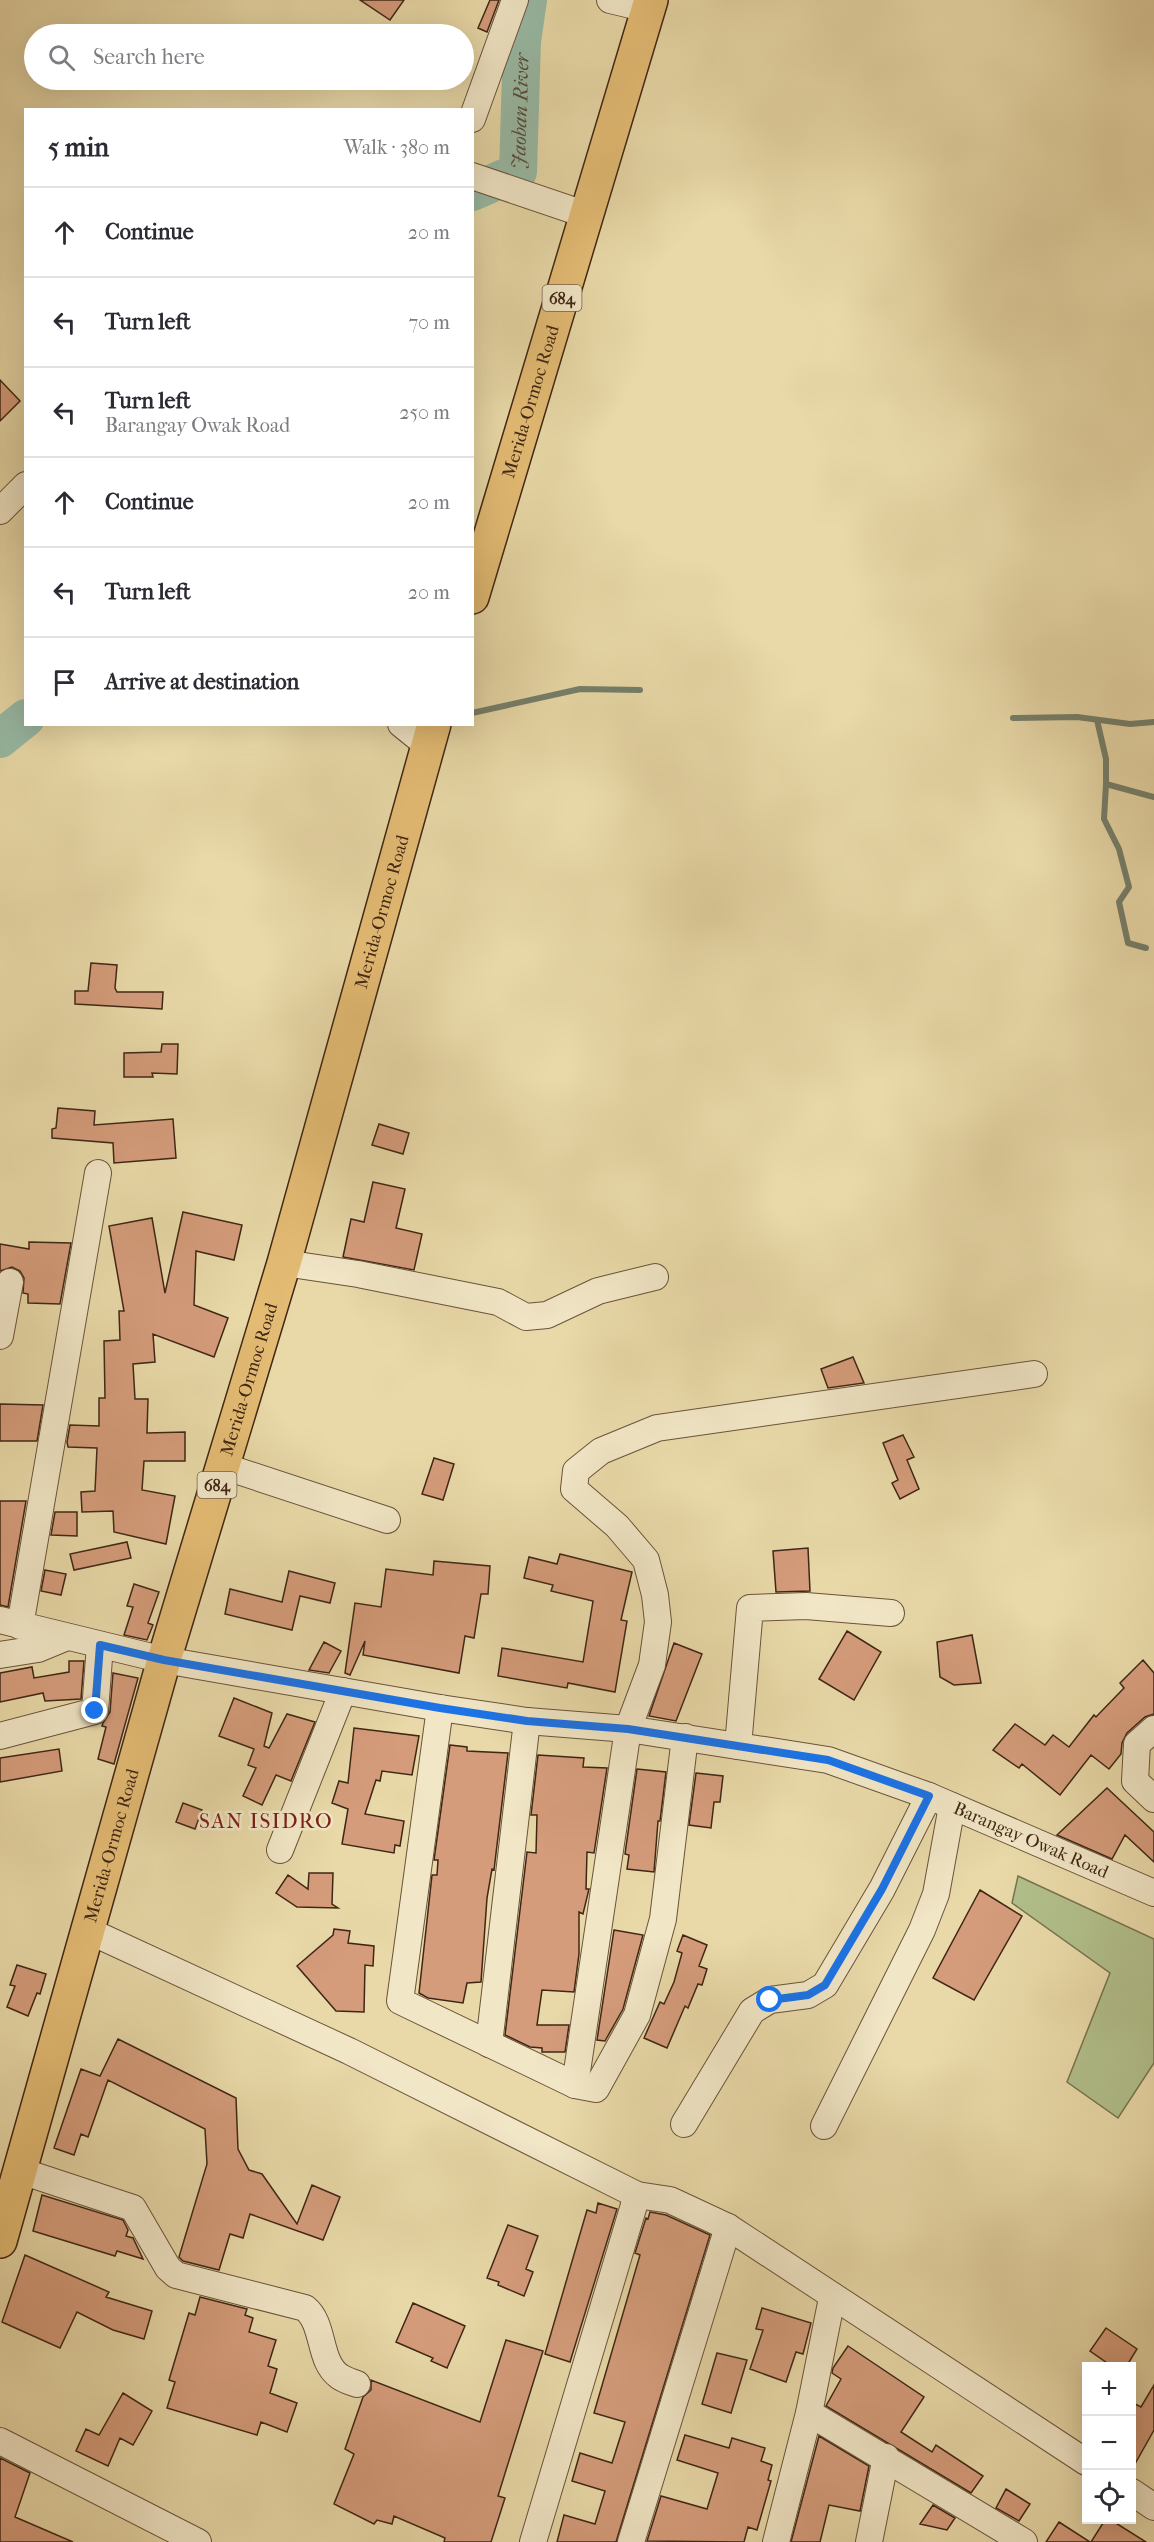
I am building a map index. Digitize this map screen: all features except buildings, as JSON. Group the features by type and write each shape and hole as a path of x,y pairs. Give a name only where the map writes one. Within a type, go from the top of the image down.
{"highway":[{"name":"Merida-Ormoc Road","path":"474,590 650,4"},
{"name":"Merida-Ormoc Road","path":"0,2241 164,1660 284,1263 431,733"}],"street":[{"path":"474,113 515,0"},
{"path":"610,0 650,4"},
{"path":"487,182 587,215"},
{"path":"0,511 24,487"},
{"path":"408,726 431,733"},
{"path":"10,1623 98,1173"},
{"path":"284,1263 358,1274 498,1302 526,1317 547,1315 598,1291 655,1277"},
{"path":"0,1336 10,1282"},
{"path":"575,2085 628,1729 652,1665 658,1622 655,1595 646,1560 617,1526 574,1489 576,1471 601,1451 657,1428 1035,1374"},
{"path":"223,1466 387,1520"},
{"path":"738,1746 750,1608 806,1606 891,1613"},
{"name":"Barangay Owak Road","path":"10,1623 164,1660 440,1708 527,1721 628,1729 828,1760 940,1801 1154,1893"},
{"path":"0,1655 38,1649 67,1637"},
{"path":"0,1736 95,1711 100,1645"},
{"path":"280,1850 343,1691"},
{"path":"440,1708 400,2001 575,2085 596,2089 637,2015 663,1919 685,1737"},
{"path":"489,2044 527,1721"},
{"path":"1154,1729 1137,1744 1136,1781 1154,1799"},
{"path":"684,2124 752,2011 770,2000 808,1995 825,1985 882,1889 940,1801"},
{"path":"824,2126 922,1929 936,1894 940,1801"},
{"path":"89,1931 350,2051 637,2195 670,2200 728,2227 832,2298 1082,2459"},
{"path":"21,2170 133,2208 168,2268 176,2275 305,2308 312,2314 327,2360 338,2376 357,2384"},
{"path":"533,2542 637,2195"},
{"path":"630,2542 728,2227"},
{"path":"776,2542 809,2413 832,2298"},
{"path":"809,2413 886,2457 1024,2542"},
{"path":"0,2441 198,2542"},
{"path":"869,2542 886,2457"},
{"path":"1136,2495 1154,2507"}],"green space":[{"path":"1018,1876 1154,1939 1154,2063 1118,2118 1067,2082 1110,1973 1012,1903"}],"waterway":[{"name":"Jaoban River","path":"474,191 518,172 522,41 528,0"},
{"path":"474,713 580,689 640,690"},
{"path":"1013,718 1077,717 1130,724 1154,722"},
{"name":"Jaoban River","path":"0,739 24,720"},
{"path":"1097,720 1106,759 1106,784 1154,797"},
{"path":"1106,784 1104,819 1119,849 1129,887 1119,902 1128,943 1146,948"}],"district":[{"name":"SAN ISIDRO","path":"266,1821"}],"route":[{"path":"95,1711 100,1645 164,1660 440,1708 527,1721 628,1729 828,1760 929,1796 882,1889 825,1985 808,1995 770,2000"}]}
